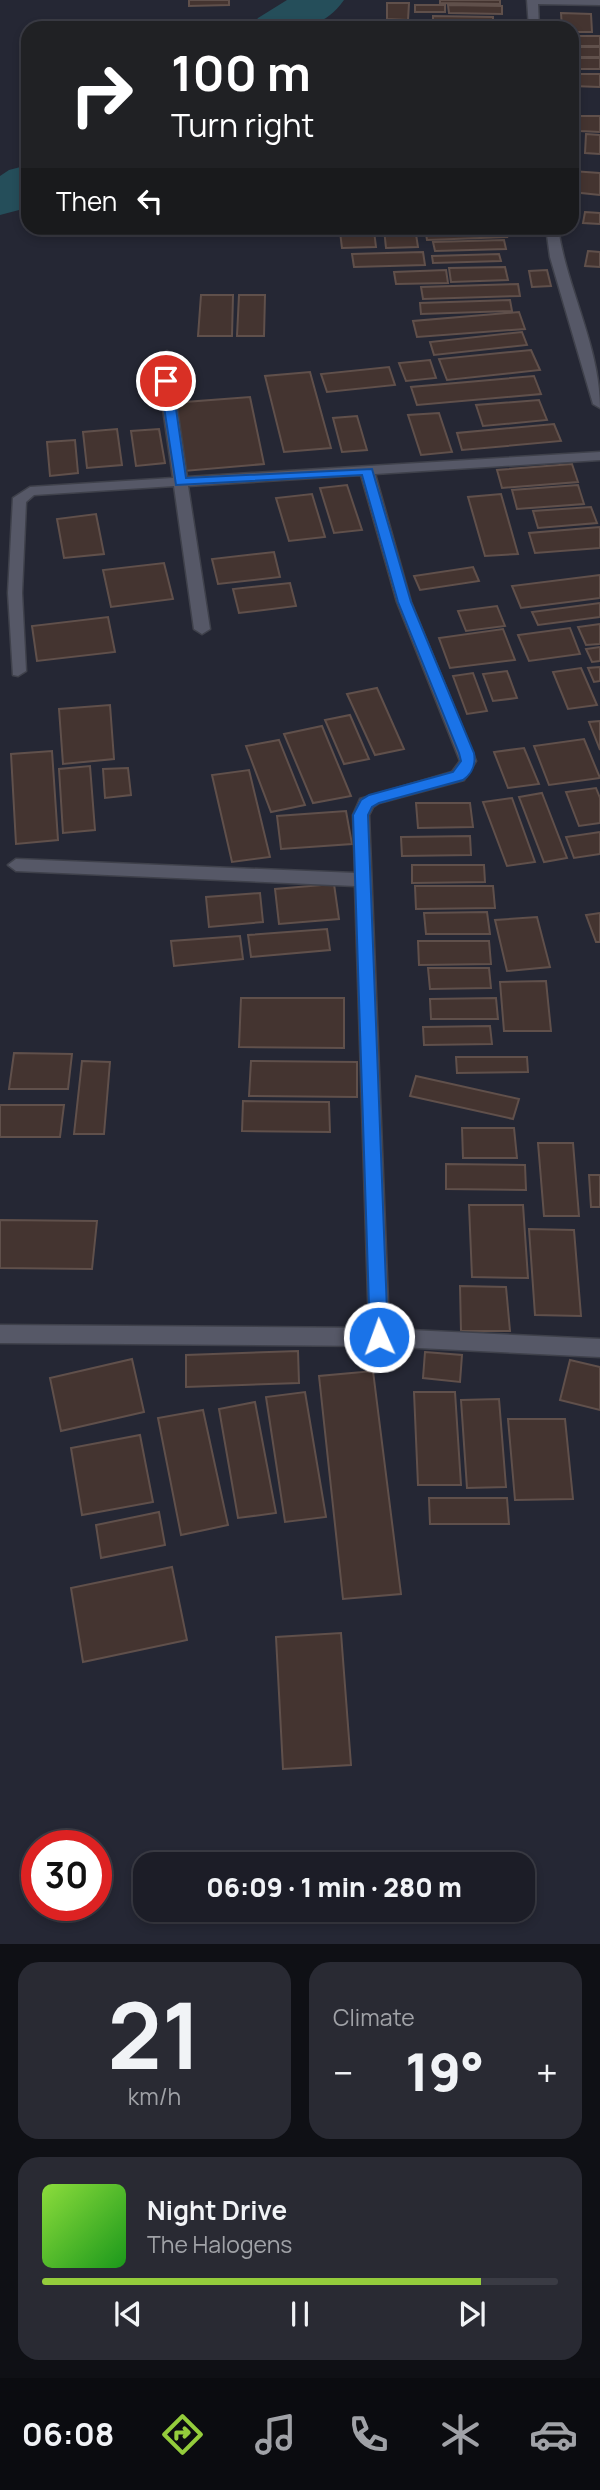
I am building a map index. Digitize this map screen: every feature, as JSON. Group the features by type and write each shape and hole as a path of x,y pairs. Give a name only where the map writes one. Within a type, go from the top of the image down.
{"street":[{"path":"533,21 532,1 600,2"},
{"path":"553,235 556,257 594,370 600,404"},
{"path":"167,355 166,381 202,629"},
{"path":"18,671 15,593 20,498 38,490 600,456"},
{"path":"368,471 404,602 468,761 458,776 366,803 361,815 379,1337"},
{"path":"16,865 365,880"},
{"path":"0,1334 379,1337 600,1348"}],"building":[{"path":"189,0 229,0 229,5 189,6"},
{"path":"440,0 500,0 500,4 440,3"},
{"path":"387,3 409,3 408,20 387,19"},
{"path":"415,5 445,5 445,12 415,12"},
{"path":"448,5 502,6 502,14 449,13"},
{"path":"561,13 591,14 592,32 579,32 579,21 562,21"},
{"path":"433,16 493,17 493,21 433,21"},
{"path":"579,36 600,36 600,46 579,46"},
{"path":"579,47 600,47 600,57 579,57"},
{"path":"579,58 600,58 600,69 579,69"},
{"path":"579,74 600,74 600,87 579,86"},
{"path":"579,116 600,116 600,132 580,131"},
{"path":"586,134 600,135 600,154 585,153"},
{"path":"579,172 600,173 600,195 579,193"},
{"path":"585,212 600,213 600,224 583,223"},
{"path":"340,235 374,235 376,247 342,248"},
{"path":"385,235 416,235 418,247 386,248"},
{"path":"426,235 507,237 427,240"},
{"path":"504,240 506,249 435,251 433,242"},
{"path":"588,251 600,252 600,267 585,266"},
{"path":"423,252 425,265 354,267 352,254"},
{"path":"499,254 501,261 433,263 432,256"},
{"path":"505,267 508,280 451,282 449,268"},
{"path":"446,270 448,283 396,284 394,272"},
{"path":"547,270 551,286 532,287 529,271"},
{"path":"518,284 520,296 423,299 421,287"},
{"path":"201,295 233,295 232,336 198,336"},
{"path":"239,295 265,295 264,336 237,336"},
{"path":"510,300 512,311 421,314 420,303"},
{"path":"519,312 525,329 417,337 413,321"},
{"path":"522,332 527,345 434,355 430,342"},
{"path":"531,350 540,370 447,380 439,359"},
{"path":"430,360 436,378 406,381 399,363"},
{"path":"389,367 395,385 327,392 321,374"},
{"path":"310,372 331,448 284,452 265,376"},
{"path":"534,376 541,394 417,405 411,387"},
{"path":"250,397 264,464 184,471 172,403"},
{"path":"539,400 547,420 483,426 476,405"},
{"path":"439,413 452,452 421,455 408,415"},
{"path":"357,416 367,450 342,452 333,418"},
{"path":"554,424 561,441 462,450 457,433"},
{"path":"117,429 122,465 87,468 83,432"},
{"path":"159,429 165,463 136,466 131,431"},
{"path":"75,440 78,473 50,476 47,442"},
{"path":"572,464 578,482 502,488 497,470"},
{"path":"347,485 362,530 334,533 320,488"},
{"path":"578,485 584,504 517,509 512,490"},
{"path":"312,494 325,537 289,541 276,498"},
{"path":"501,494 518,554 485,556 468,497"},
{"path":"591,507 597,523 538,528 533,511"},
{"path":"96,514 104,554 64,558 57,519"},
{"path":"600,527 600,548 535,553 529,533"},
{"path":"274,552 280,577 218,584 212,559"},
{"path":"164,563 173,599 111,607 103,570"},
{"path":"473,567 479,581 420,590 414,576"},
{"path":"600,575 600,598 521,608 512,586"},
{"path":"290,583 296,606 239,613 233,589"},
{"path":"600,603 600,617 538,625 532,612"},
{"path":"497,606 505,626 466,631 458,611"},
{"path":"108,617 115,652 37,661 32,626"},
{"path":"600,624 600,644 586,645 578,627"},
{"path":"570,628 580,654 529,661 518,635"},
{"path":"503,629 515,660 450,668 439,638"},
{"path":"600,647 600,661 592,662 586,649"},
{"path":"600,667 600,681 594,682 588,668"},
{"path":"581,668 597,705 568,709 553,672"},
{"path":"507,671 517,698 493,701 483,674"},
{"path":"473,673 487,711 467,714 453,676"},
{"path":"377,688 404,749 375,755 347,694"},
{"path":"110,705 114,759 63,764 59,709"},
{"path":"350,715 369,759 344,764 325,720"},
{"path":"600,721 600,750 589,722"},
{"path":"322,726 351,796 313,803 284,734"},
{"path":"584,739 600,778 549,785 534,746"},
{"path":"279,740 305,805 271,812 246,746"},
{"path":"524,748 539,784 508,788 494,752"},
{"path":"52,751 58,840 16,844 11,754"},
{"path":"90,766 95,830 63,833 59,769"},
{"path":"128,768 131,795 105,798 103,769"},
{"path":"249,770 270,857 232,862 212,775"},
{"path":"596,788 600,798 600,823 579,826 566,792"},
{"path":"542,793 567,858 544,862 519,797"},
{"path":"512,798 535,862 507,866 483,802"},
{"path":"416,803 470,803 473,827 418,828"},
{"path":"346,811 352,844 281,849 277,816"},
{"path":"600,832 600,854 574,858 566,837"},
{"path":"470,836 471,855 402,856 401,837"},
{"path":"412,865 484,865 485,882 412,883"},
{"path":"334,884 339,919 279,924 275,889"},
{"path":"415,886 493,886 495,908 416,909"},
{"path":"260,893 263,922 209,927 206,897"},
{"path":"487,912 490,934 426,934 424,913"},
{"path":"600,913 600,942 596,942 586,915"},
{"path":"537,917 550,967 507,971 495,920"},
{"path":"327,929 330,950 251,957 248,935"},
{"path":"240,936 243,959 174,966 171,941"},
{"path":"418,941 489,941 491,964 419,965"},
{"path":"428,968 489,968 491,988 430,989"},
{"path":"546,981 551,1031 504,1031 500,982"},
{"path":"241,998 344,998 344,1048 239,1047"},
{"path":"496,998 498,1019 431,1019 430,999"},
{"path":"490,1026 492,1044 424,1045 423,1027"},
{"path":"14,1053 72,1054 68,1089 9,1089"},
{"path":"456,1057 527,1057 528,1072 457,1073"},
{"path":"82,1061 110,1062 104,1134 74,1134"},
{"path":"251,1061 357,1062 357,1097 249,1096"},
{"path":"416,1076 519,1099 513,1119 410,1096"},
{"path":"243,1101 329,1102 330,1132 242,1131"},
{"path":"0,1105 64,1105 60,1137 0,1137"},
{"path":"462,1128 514,1128 517,1158 463,1158"},
{"path":"538,1143 573,1143 579,1216 544,1216"},
{"path":"446,1164 525,1165 526,1190 446,1189"},
{"path":"589,1175 600,1175 600,1207 591,1207"},
{"path":"469,1205 523,1205 528,1278 472,1277"},
{"path":"0,1220 97,1221 92,1269 0,1268"},
{"path":"529,1229 574,1230 581,1316 535,1315"},
{"path":"460,1286 506,1287 510,1331 461,1331"},
{"path":"298,1351 299,1383 186,1387 186,1355"},
{"path":"425,1352 462,1355 460,1382 423,1378"},
{"path":"132,1359 144,1412 61,1431 50,1378"},
{"path":"570,1360 600,1367 600,1410 560,1400"},
{"path":"373,1371 401,1594 343,1599 319,1376"},
{"path":"305,1392 326,1517 285,1522 266,1397"},
{"path":"414,1392 455,1392 461,1485 418,1485"},
{"path":"499,1399 506,1487 467,1488 461,1400"},
{"path":"255,1402 276,1513 238,1518 219,1409"},
{"path":"203,1410 228,1525 181,1535 158,1418"},
{"path":"508,1419 565,1419 573,1499 515,1500"},
{"path":"140,1435 153,1502 82,1515 71,1448"},
{"path":"429,1498 507,1498 509,1524 430,1524"},
{"path":"159,1512 165,1545 101,1558 96,1525"},
{"path":"172,1567 187,1640 83,1662 71,1588"},
{"path":"341,1633 351,1765 283,1769 276,1637"}],"waterway":[{"path":"286,21 320,0"},
{"path":"0,199 21,186"}],"route":[{"path":"166,381 180,482 368,471 404,602 467,753 468,761 458,776 374,799 366,803 361,815 379,1337"}]}
